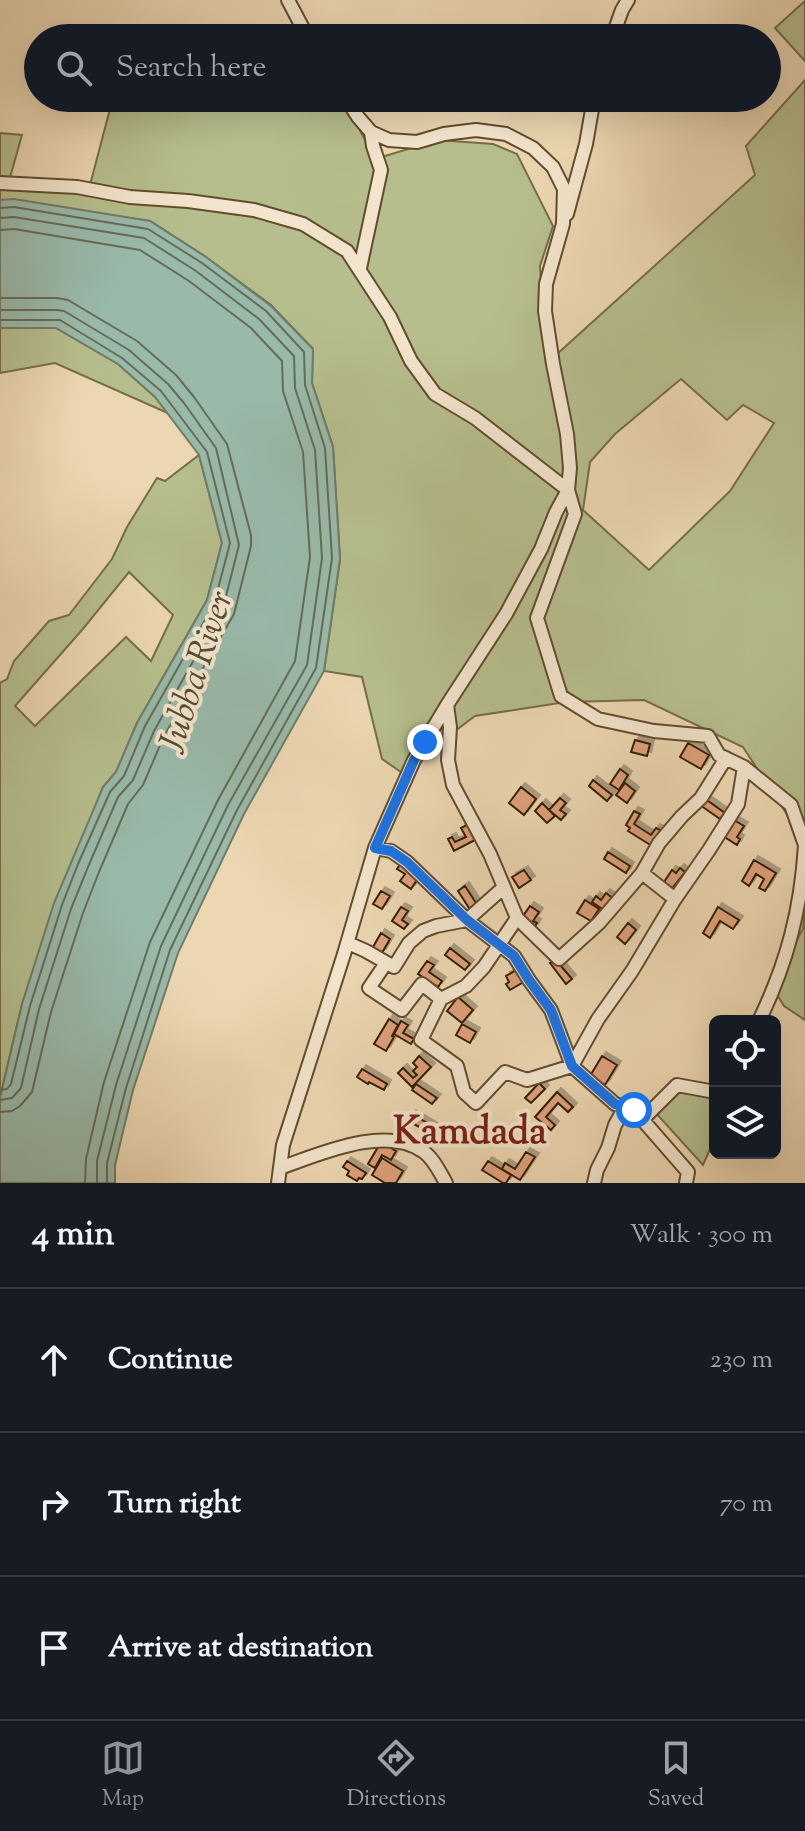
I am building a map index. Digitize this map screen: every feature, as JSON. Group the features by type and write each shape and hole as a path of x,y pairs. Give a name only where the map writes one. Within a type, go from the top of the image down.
{"street":[{"path":"288,0 301,24"},
{"path":"617,24 628,0"},
{"path":"355,112 371,132 389,140 417,142 444,134 476,130 506,134 520,141 533,148 553,167 564,189 563,224"},
{"path":"591,112 571,204 546,284 545,311 567,434 568,490 575,514 537,618 561,696 598,719 654,731 708,736 719,755 744,767 791,805 805,845 803,871 794,930 776,986 762,1015"},
{"path":"360,268 381,170 371,132"},
{"path":"0,183 77,187 130,197 188,201 254,210 303,224 347,251 390,317 411,361 435,394 475,418 568,490"},
{"path":"278,1183 283,1145 375,848 414,760 506,614 568,490"},
{"path":"447,705 450,727 448,760 453,785 490,854 517,918 559,959 599,923 642,873 659,843 701,798 726,758"},
{"path":"517,918 484,967 466,986 441,999 421,1040 457,1066 464,1092 476,1103 505,1072 527,1080 572,1066 598,1019 738,804 744,767"},
{"path":"375,848 391,851 407,862 467,920 514,956 551,1010 572,1066 615,1104 634,1110 688,1172 686,1183"},
{"path":"642,873 675,899"},
{"path":"348,943 394,967 409,943 429,928 467,920 503,888"},
{"path":"386,963 369,988 402,1010 422,984 441,999"},
{"path":"642,1120 677,1085 709,1091"},
{"path":"594,1183 615,1125 625,1107"},
{"path":"280,1168 336,1148 364,1142 404,1142 426,1153 446,1183"}],"green space":[{"path":"805,1 805,61 781,35 779,24"},
{"path":"805,80 805,842 743,747 644,700 566,702 475,716 401,772 382,759 362,677 324,671 340,559 333,447 312,383 313,349 271,305 150,221 0,200 0,133 22,135 9,181 89,189 109,112 350,112 375,159 438,140 493,144 517,154 553,226 540,266 546,364 755,175 746,146 776,112 781,112 781,107","holes":["681,379 727,420 743,405 774,423 730,491 649,570 583,510 590,462 615,434"]},
{"path":"0,328 56,328 118,364 170,414 55,363 0,373"},
{"path":"199,455 222,543 207,600 137,723 116,772 103,787 22,1004 0,1098 0,683 7,679 14,661 49,621 69,615 112,559 127,527 157,478 165,481","holes":["129,572 173,615 151,661 126,637 35,726 15,706"]},
{"path":"805,905 805,1020 784,1006 771,985 803,929"},
{"path":"679,1084 709,1096 709,1152 703,1165 654,1111"}],"water":[{"name":"Jubba River","path":"14,199 150,221 206,257 271,306 313,349 312,383 333,447 340,559 324,671 244,814 178,953 133,1090 115,1165 115,1183 0,1183 0,1098 22,1004 54,903 103,787 116,772 137,723 207,600 222,543 199,455 155,397 118,364 56,328 0,328 0,200"}],"building":[{"path":"635,740 650,744 647,756 631,752"},
{"path":"688,743 709,755 701,769 680,757"},
{"path":"620,769 628,775 619,790 610,784"},
{"path":"593,780 612,795 607,801 589,786"},
{"path":"625,783 635,791 627,803 616,795"},
{"path":"521,787 536,799 524,815 509,803"},
{"path":"560,798 566,803 560,810 566,814 561,820 549,810"},
{"path":"704,798 725,813 720,819 700,805"},
{"path":"542,803 555,816 547,823 535,811"},
{"path":"634,811 640,814 634,824 651,835 656,828 662,831 652,846 628,831 630,828 626,825"},
{"path":"734,820 744,826 737,837 740,839 737,845 723,836"},
{"path":"467,825 475,840 454,851 448,839 452,837 455,842 466,837 461,828"},
{"path":"608,852 630,866 626,873 604,859"},
{"path":"754,860 776,873 765,891 759,888 764,879 756,874 749,886 742,881"},
{"path":"401,863 420,875 411,889 400,881 405,874 397,869"},
{"path":"680,868 685,872 670,891 662,885 672,870 676,873"},
{"path":"524,870 531,880 519,888 512,877"},
{"path":"465,886 478,906 471,911 458,891"},
{"path":"381,891 390,896 382,909 373,904"},
{"path":"606,893 615,900 607,912 592,902 596,896 601,900"},
{"path":"585,900 599,909 591,921 577,913"},
{"path":"530,906 539,912 533,921 537,923 534,928 521,919"},
{"path":"401,907 408,911 402,920 408,924 404,929 392,921"},
{"path":"718,907 739,920 733,929 720,921 710,938 703,933"},
{"path":"628,923 636,930 625,944 617,937"},
{"path":"381,933 390,939 382,953 373,947"},
{"path":"450,948 470,964 465,970 445,955"},
{"path":"555,959 572,979 566,984 550,963"},
{"path":"427,961 434,965 429,972 442,981 438,987 418,974"},
{"path":"520,968 527,980 510,990 506,976"},
{"path":"458,997 473,1010 462,1023 447,1011"},
{"path":"389,1019 398,1025 386,1051 374,1044"},
{"path":"401,1021 408,1025 403,1033 414,1039 411,1044 394,1034"},
{"path":"462,1024 476,1032 470,1043 456,1035"},
{"path":"419,1056 431,1067 412,1087 398,1073 403,1068 413,1078 417,1075 413,1071 417,1067 413,1063"},
{"path":"602,1056 617,1065 605,1085 590,1076"},
{"path":"362,1069 387,1084 384,1090 357,1077"},
{"path":"539,1083 545,1089 531,1103 525,1098"},
{"path":"416,1084 437,1098 432,1104 412,1090"},
{"path":"557,1092 573,1107 568,1112 558,1103 546,1117 555,1125 551,1130 535,1117"},
{"path":"412,1114 434,1127 424,1143 419,1140 425,1130 408,1121"},
{"path":"381,1142 396,1151 391,1160 382,1155 375,1168 368,1164"},
{"path":"526,1152 535,1157 520,1180 502,1169 505,1163 515,1169"},
{"path":"382,1158 403,1171 396,1183 385,1183 372,1175"},
{"path":"347,1161 366,1173 362,1179 357,1181 347,1175 349,1171 343,1167"},
{"path":"488,1161 511,1175 506,1183 482,1170"}],"district":[{"name":"Kamdada","path":"470,1134"}],"route":[{"path":"425,742 375,848 391,851 407,862 467,920 514,956 551,1010 572,1066 615,1104 634,1110"}]}
